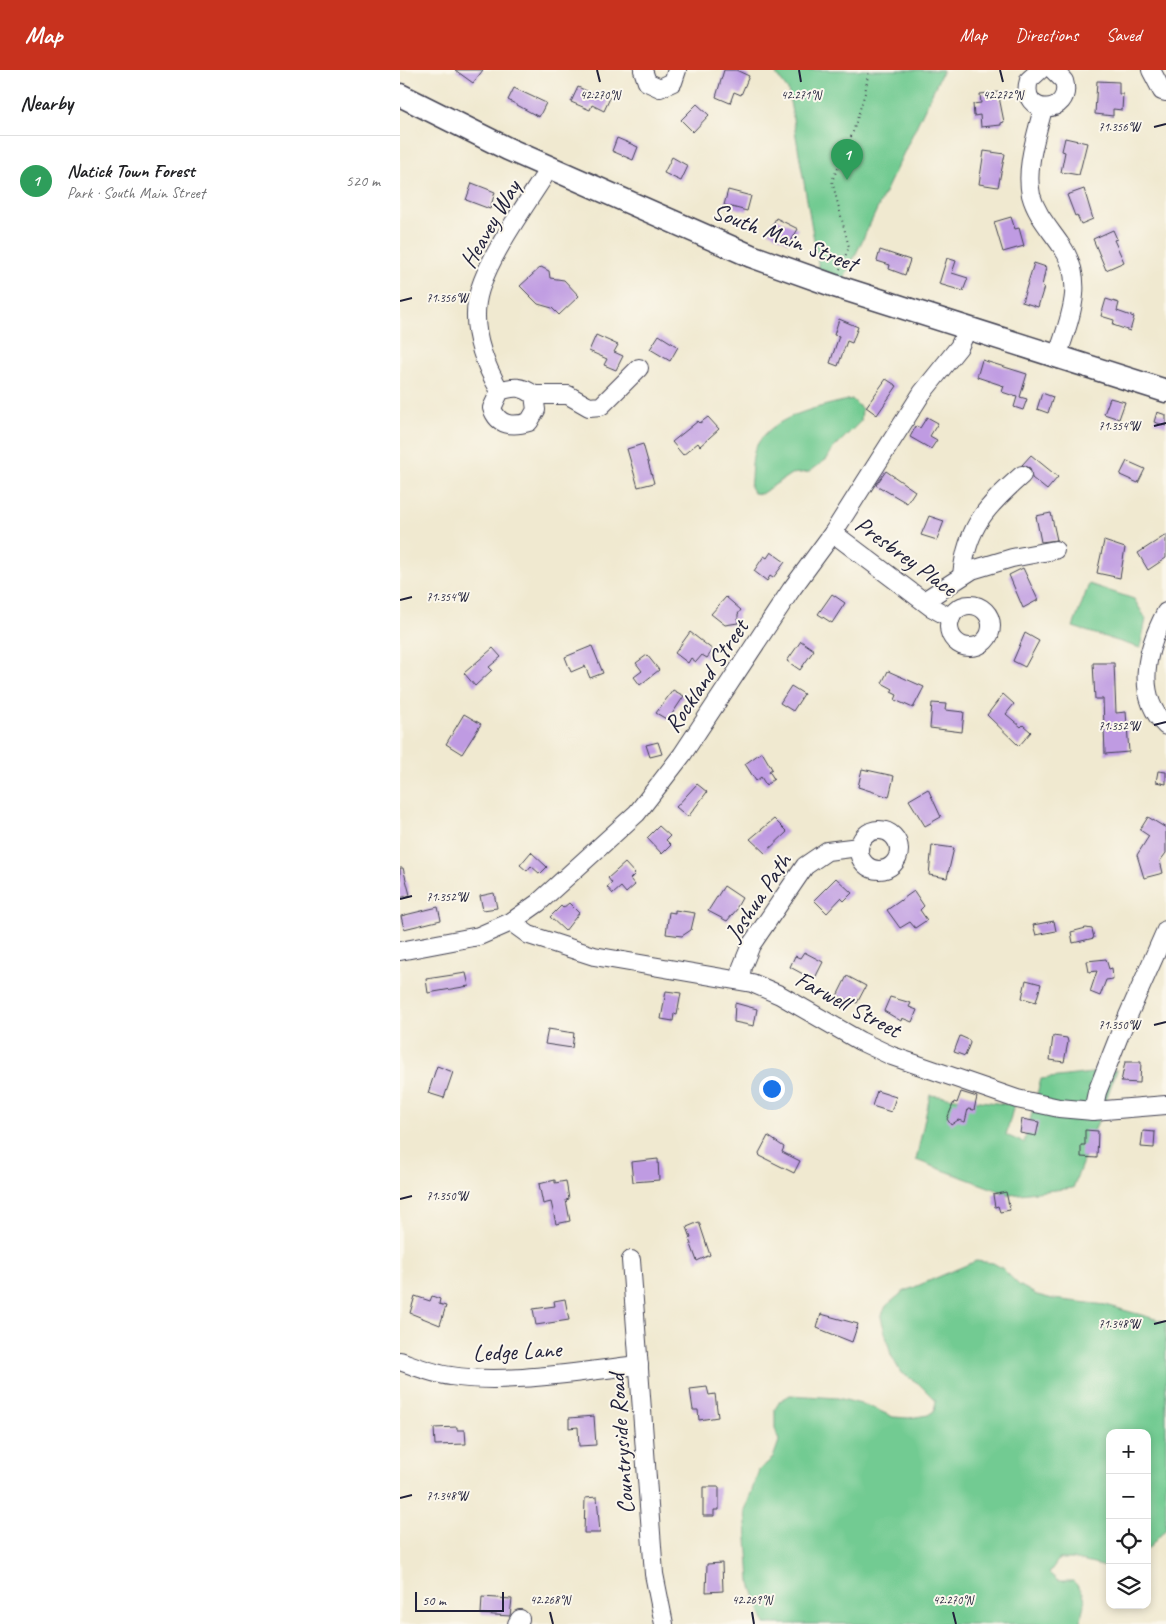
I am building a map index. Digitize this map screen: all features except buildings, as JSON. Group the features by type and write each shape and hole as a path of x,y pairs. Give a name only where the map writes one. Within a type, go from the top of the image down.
{"main road":[{"name":"South Main Street","path":"400,95 550,167 752,256 835,286 1166,391"}],"street":[{"path":"643,70 646,82 660,88 673,82 677,70"},
{"path":"1040,70 1032,75 1027,86 1030,100 1043,108 1053,107 1059,103 1065,92 1064,81 1053,70"},
{"path":"1151,70 1162,91 1166,92"},
{"path":"1043,108 1031,170 1031,194 1040,217 1067,254 1071,263 1075,287 1072,310 1058,356"},
{"name":"Heavey Way","path":"500,391 488,372 480,346 477,318 479,291 489,268 550,167"},
{"name":"Rockland Street","path":"400,951 478,936 511,922 538,903 637,813 682,755 791,590 833,533 922,393 959,346 968,328"},
{"path":"534,395 536,410 529,422 518,426 502,423 495,418 492,408 500,391 510,387 524,388 534,395 568,395 589,407 601,406 639,368"},
{"path":"962,575 971,536 985,511 1022,476"},
{"name":"Presbrey Place","path":"833,533 924,601 951,618"},
{"path":"924,601 962,575 1012,558 1055,550"},
{"path":"1166,612 1156,632 1146,679 1148,698 1158,718 1166,726"},
{"name":"Joshua Path","path":"740,980 742,967 751,945 805,866 826,851 858,847"},
{"name":"Farwell Street","path":"511,922 530,935 611,960 740,980 780,995 860,1040 910,1063 1017,1098 1058,1108 1093,1111 1166,1105"},
{"path":"1093,1111 1097,1092 1119,1036 1166,930"},
{"name":"Countryside Road","path":"631,1260 654,1574 664,1624"},
{"name":"Ledge Lane","path":"400,1361 441,1374 472,1378 509,1378 638,1365"}],"path":[{"path":"838,275 849,247 832,181 865,94 869,70"}],"green space":[{"path":"773,70 943,70 844,279 819,269 788,90"},
{"path":"852,399 862,409 861,421 832,450 827,459 809,472 791,474 761,494 754,493 750,487 752,463 755,449 762,437 784,420 797,414"},
{"path":"1089,584 1134,599 1146,619 1140,648 1073,627"},
{"path":"1117,1070 1073,1188 1010,1195 916,1160 930,1095 1014,1105 1006,1135 1024,1143 1041,1079"},
{"path":"976,1261 993,1263 1002,1268 1019,1285 1037,1295 1053,1299 1106,1305 1166,1322 1166,1529 1151,1546 1151,1429 1106,1429 1106,1567 1073,1559 1059,1559 1049,1573 1058,1581 1073,1581 1083,1593 1084,1601 1081,1624 765,1624 750,1581 745,1510 759,1470 773,1458 779,1441 775,1428 775,1409 780,1401 790,1395 838,1398 869,1406 893,1417 909,1418 928,1415 934,1411 936,1401 918,1383 901,1373 891,1355 881,1317 886,1306 903,1292"}],"place":[{"name":"Natick Town Forest","path":"847,180"}]}
